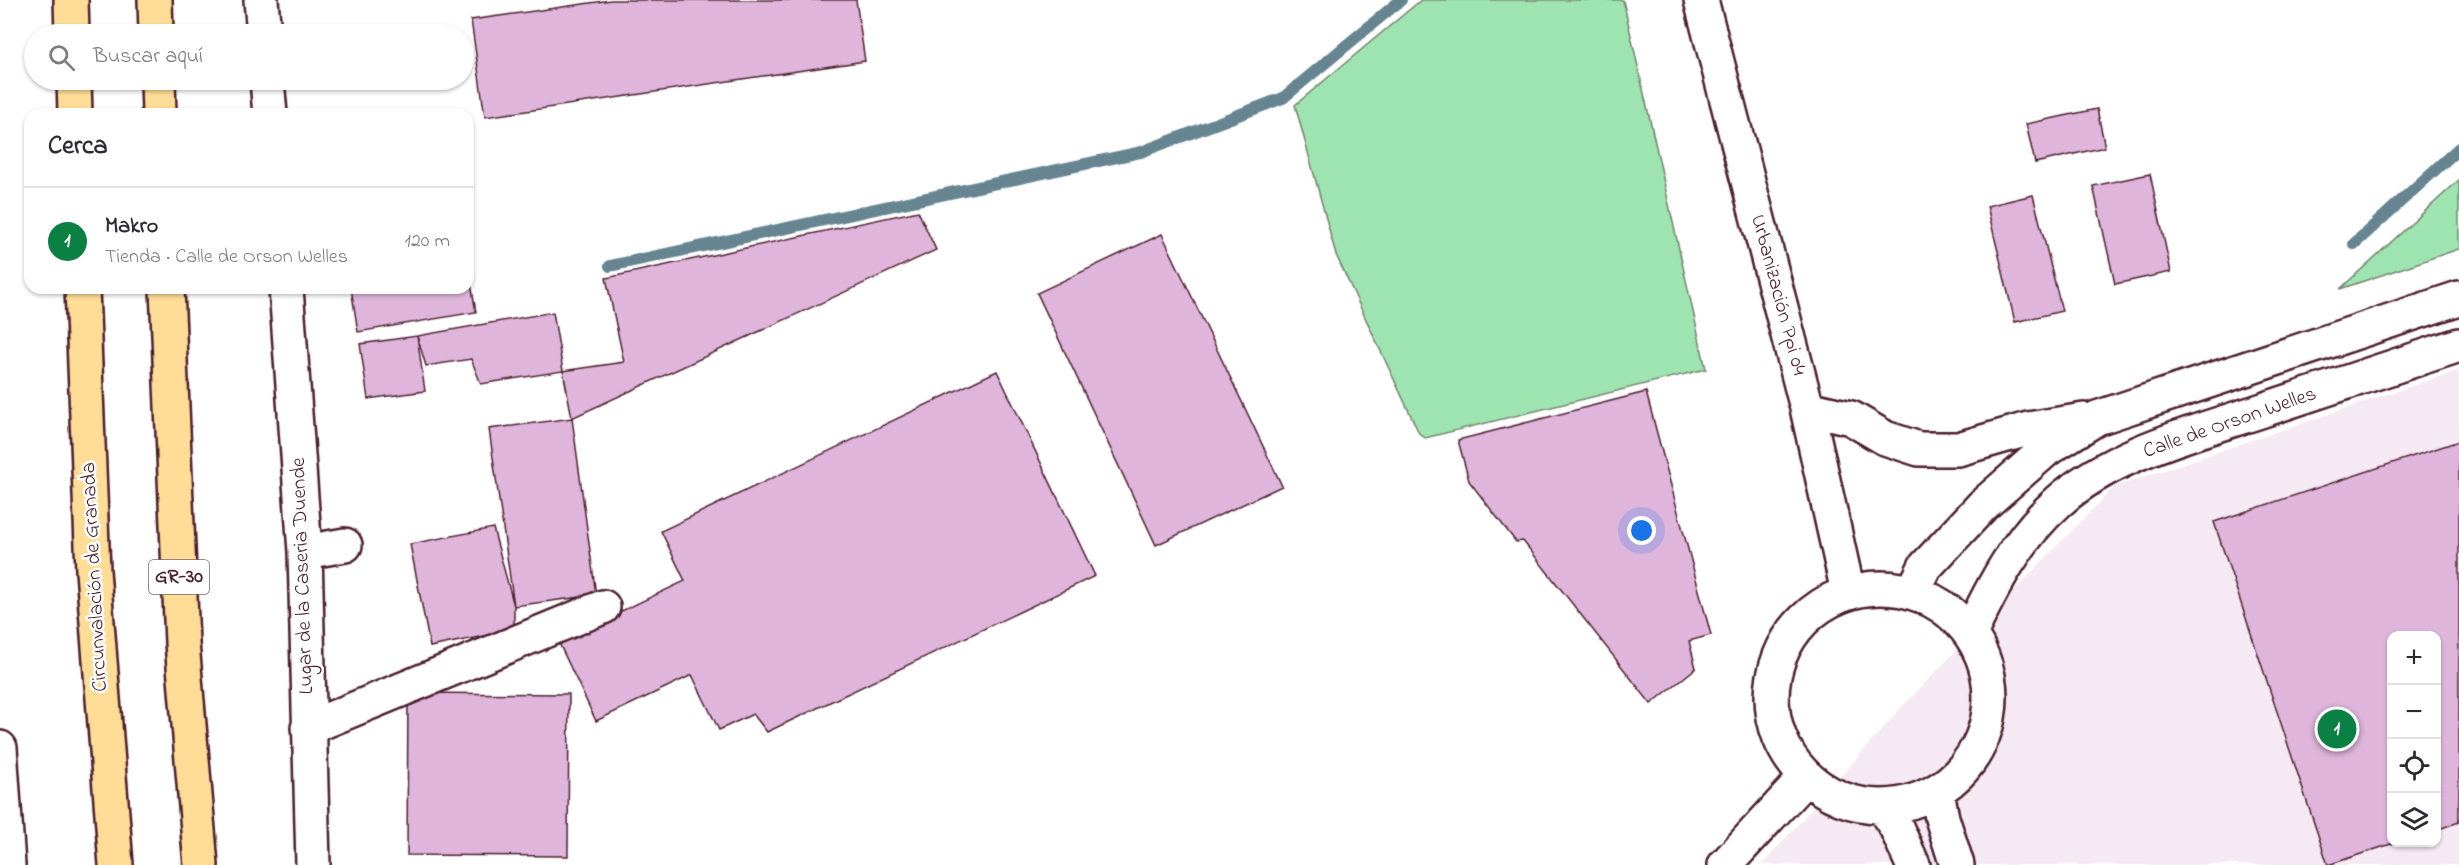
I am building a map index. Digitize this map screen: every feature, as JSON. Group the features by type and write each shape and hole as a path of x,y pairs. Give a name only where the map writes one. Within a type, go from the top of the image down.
{"highway":[{"path":"71,0 72,24"},
{"path":"155,0 156,24"},
{"path":"74,90 75,108"},
{"path":"158,90 159,108"},
{"name":"Circunvalación de Granada","path":"82,294 93,571 116,865"},
{"name":"GR-30","path":"166,294 182,643 201,865"}],"street":[{"path":"261,0 263,24"},
{"name":"Urbanización Ppi 04","path":"1701,0 1807,408 1848,592"},
{"path":"268,90 269,108"},
{"name":"Lugar de la Caseria Duende","path":"286,294 305,552 313,865"},
{"path":"1807,408 1851,418 1886,438 1919,448 1958,448 2028,429 2097,418 2459,298"},
{"name":"Calle de Orson Welles","path":"1970,634 1992,587 2021,542 2059,501 2101,472 2163,442 2459,345"},
{"path":"1913,592 1925,567 1983,505 2047,449 2097,418"},
{"path":"305,552 345,545"},
{"path":"1881,587 1913,592 1945,608 1970,634 1985,665 1989,681 1990,707 1985,732 1974,755 1958,776 1937,791 1911,802 1882,806 1861,805 1822,790 1806,777 1789,758 1778,735 1772,711 1772,685 1777,661 1789,637 1804,618 1825,602 1848,592 1881,587"},
{"path":"308,728 603,607"},
{"path":"0,748 8,865"},
{"path":"1725,865 1806,777"},
{"path":"1937,791 1942,818 1957,865"},
{"path":"1882,806 1896,827 1913,865"}],"shaded area":[{"path":"2459,370 2459,865 1762,865 1903,706 2114,487"}],"green space":[{"path":"1421,0 1623,0 1706,369 1425,438 1419,433 1336,255 1295,105"},
{"path":"2459,180 2459,249 2340,289"}],"building":[{"path":"611,0 856,0 865,61 485,117 474,41 474,24 472,24 471,20"},
{"path":"2097,109 2105,147 2035,163 2026,124"},
{"path":"2150,174 2171,272 2115,284 2093,186"},
{"path":"2033,195 2062,311 2015,322 1987,206"},
{"path":"918,211 936,250 572,418 563,371 624,362 606,278"},
{"path":"1162,234 1282,486 1156,545 1037,293"},
{"path":"352,294 473,294 476,312 358,332"},
{"path":"553,312 563,371 481,384 471,359 426,366 417,336"},
{"path":"417,336 425,391 368,399 360,344"},
{"path":"997,371 1095,576 767,732 753,714 719,730 692,675 596,721 558,641 685,581 661,531"},
{"path":"1646,392 1711,635 1689,641 1696,668 1651,704 1523,541 1516,542 1469,481 1458,440"},
{"path":"572,418 596,595 514,606 489,429"},
{"path":"2459,441 2459,822 2441,828 2441,631 2387,631 2387,845 2328,865 2214,522"},
{"path":"493,528 514,606 514,630 430,647 410,544"},
{"path":"408,693 569,694 568,856 407,855"}],"waterway":[{"path":"610,266 1141,152 1283,98 1401,0"},
{"path":"2354,244 2459,148"}],"place":[{"name":"Makro","path":"2337,729"}]}
